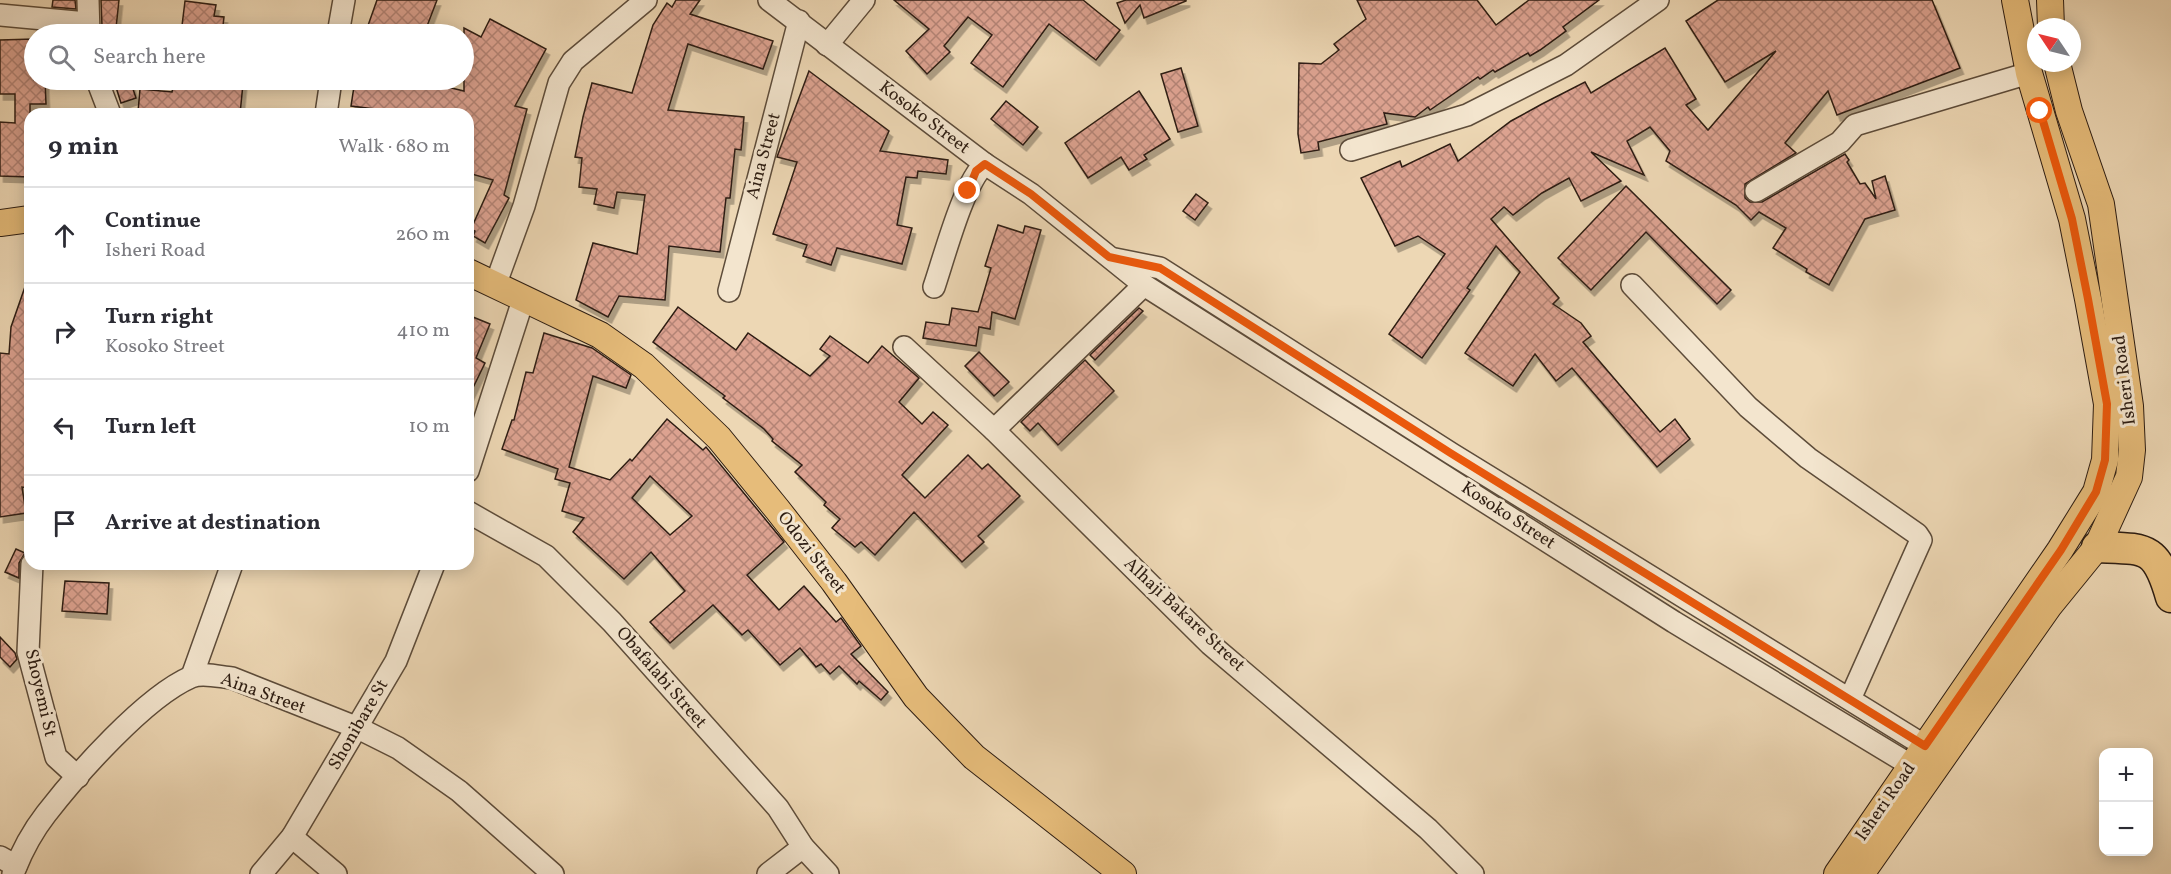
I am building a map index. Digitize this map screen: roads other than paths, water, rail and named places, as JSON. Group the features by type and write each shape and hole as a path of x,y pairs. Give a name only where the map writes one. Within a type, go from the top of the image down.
{"highway":[{"path":"2097,547 2141,549 2154,556 2171,597"}],"main road":[{"name":"Isheri Road","path":"1837,874 2061,550 2096,492 2105,460 2107,404 2088,299 2072,219 2029,73 2015,0"},
{"path":"2050,0 2050,18"},
{"name":"Isheri Road","path":"1861,874 2049,606 2097,547 2129,477 2132,450 2130,406 2101,204 2059,72"},
{"path":"0,223 24,220"},
{"name":"Odozi Street","path":"474,275 600,335 644,366 718,438 770,500 834,582 916,697 974,757 1123,874"}],"street":[{"path":"88,0 88,24"},
{"path":"340,24 344,0"},
{"path":"496,284 524,206 559,83 573,61 646,0"},
{"name":"Kosoko Street","path":"769,0 985,164 1031,194 1144,285 1674,622 1918,756"},
{"path":"827,45 864,0"},
{"path":"1351,150 1467,115 1566,65 1658,0"},
{"path":"0,15 57,24"},
{"name":"Aina Street","path":"729,291 799,21"},
{"path":"1756,191 1840,142 1855,125 2029,73"},
{"path":"101,90 108,108"},
{"path":"327,108 330,90"},
{"path":"934,287 976,171 985,164"},
{"name":"Kosoko Street","path":"1109,257 1160,268 1452,454 1850,699 1918,756"},
{"path":"994,430 1144,285"},
{"path":"1632,285 1748,407 1808,458 1917,534 1921,540 1850,699"},
{"path":"474,452 524,297"},
{"name":"Alhaji Bakare Street","path":"904,347 994,430 1210,644 1428,829 1473,874"},
{"name":"Obafalabi Street","path":"474,515 546,556 612,622 778,808 803,847 828,874"},
{"name":"Shoyemi St","path":"32,570 28,652 56,757 78,777"},
{"path":"10,866 45,815 78,777 152,702 192,676 229,570"},
{"name":"Shonibare St","path":"261,874 292,837 396,662 432,570"},
{"path":"1674,622 1688,600"},
{"name":"Aina Street","path":"192,676 232,678 358,728 398,748 459,791 553,874"},
{"path":"292,837 336,874"},
{"path":"768,874 803,847"}]}
